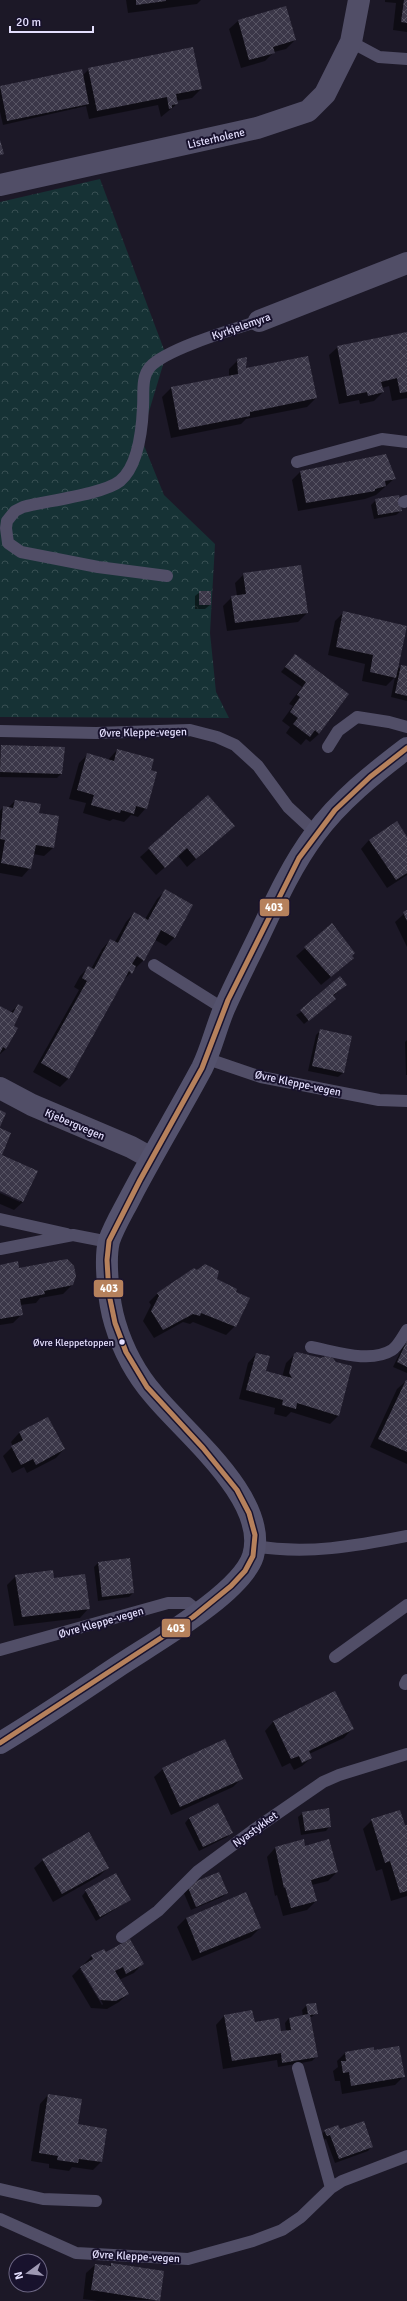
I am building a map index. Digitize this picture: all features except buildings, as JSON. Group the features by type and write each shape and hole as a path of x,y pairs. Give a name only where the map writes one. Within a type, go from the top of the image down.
{"street":[{"name":"Listerholene","path":"0,185 257,128 308,111 325,94 351,42 359,0"},
{"name":"Kyrkjelemyra","path":"259,321 407,263"},
{"path":"0,1743 199,1612 233,1584 247,1570 255,1546 253,1520 237,1492 221,1469 153,1394 126,1357 113,1320 108,1266 109,1242 151,1158 184,1104 205,1058 224,1009 281,891 316,833 370,778 407,748"},
{"name":"Kjebergvegen","path":"0,1088 32,1106 131,1147 151,1158"}],"lane":[{"path":"351,42 379,57 407,59"},
{"name":"Kyrkjelemyra","path":"166,576 98,567 30,555 14,548 8,543 6,535 7,521 19,509 99,490 119,481 126,475 131,465 138,441 143,409 145,373 152,365 173,352 202,340 259,321"},
{"path":"297,462 382,439 407,442"},
{"path":"328,747 338,731 357,717 389,722 407,727"},
{"name":"Øvre Kleppe-vegen","path":"0,730 96,733 190,730 217,737 235,745 258,766 288,807 316,833"},
{"path":"154,966 224,1009"},
{"name":"Øvre Kleppe-vegen","path":"205,1058 261,1077 379,1100 407,1101"},
{"path":"393,1100 407,1110"},
{"path":"0,1219 109,1242"},
{"path":"0,1249 73,1235"},
{"path":"311,1347 364,1356 376,1355 392,1350 407,1330"},
{"path":"255,1546 278,1550 345,1547 407,1536"},
{"name":"Øvre Kleppe-vegen","path":"0,1650 168,1603 188,1603 199,1612"},
{"path":"335,1657 407,1605"},
{"name":"Nyastykket","path":"122,1937 158,1911 198,1871 252,1831 323,1782 340,1775 407,1754"},
{"path":"298,2068 331,2188"},
{"name":"Øvre Kleppe-vegen","path":"0,2219 76,2253 188,2259 253,2241 282,2230 310,2210 331,2188 359,2173 407,2156"},
{"path":"0,2189 43,2199 96,2201"}],"green space":[{"path":"100,179 166,355 141,438 164,495 215,544 210,633 216,692 229,718 0,717 0,202"}],"transit line":[{"name":"403","path":"0,1743 193,1617 231,1586 245,1571 253,1556 255,1535 249,1513 237,1490 203,1448 147,1387 126,1352 115,1323 109,1294 107,1260 109,1241 140,1180 202,1068 228,1000 299,858 335,810 370,777 407,748"}],"place":[{"name":"Øvre Kleppetoppen","path":"122,1342"}]}
